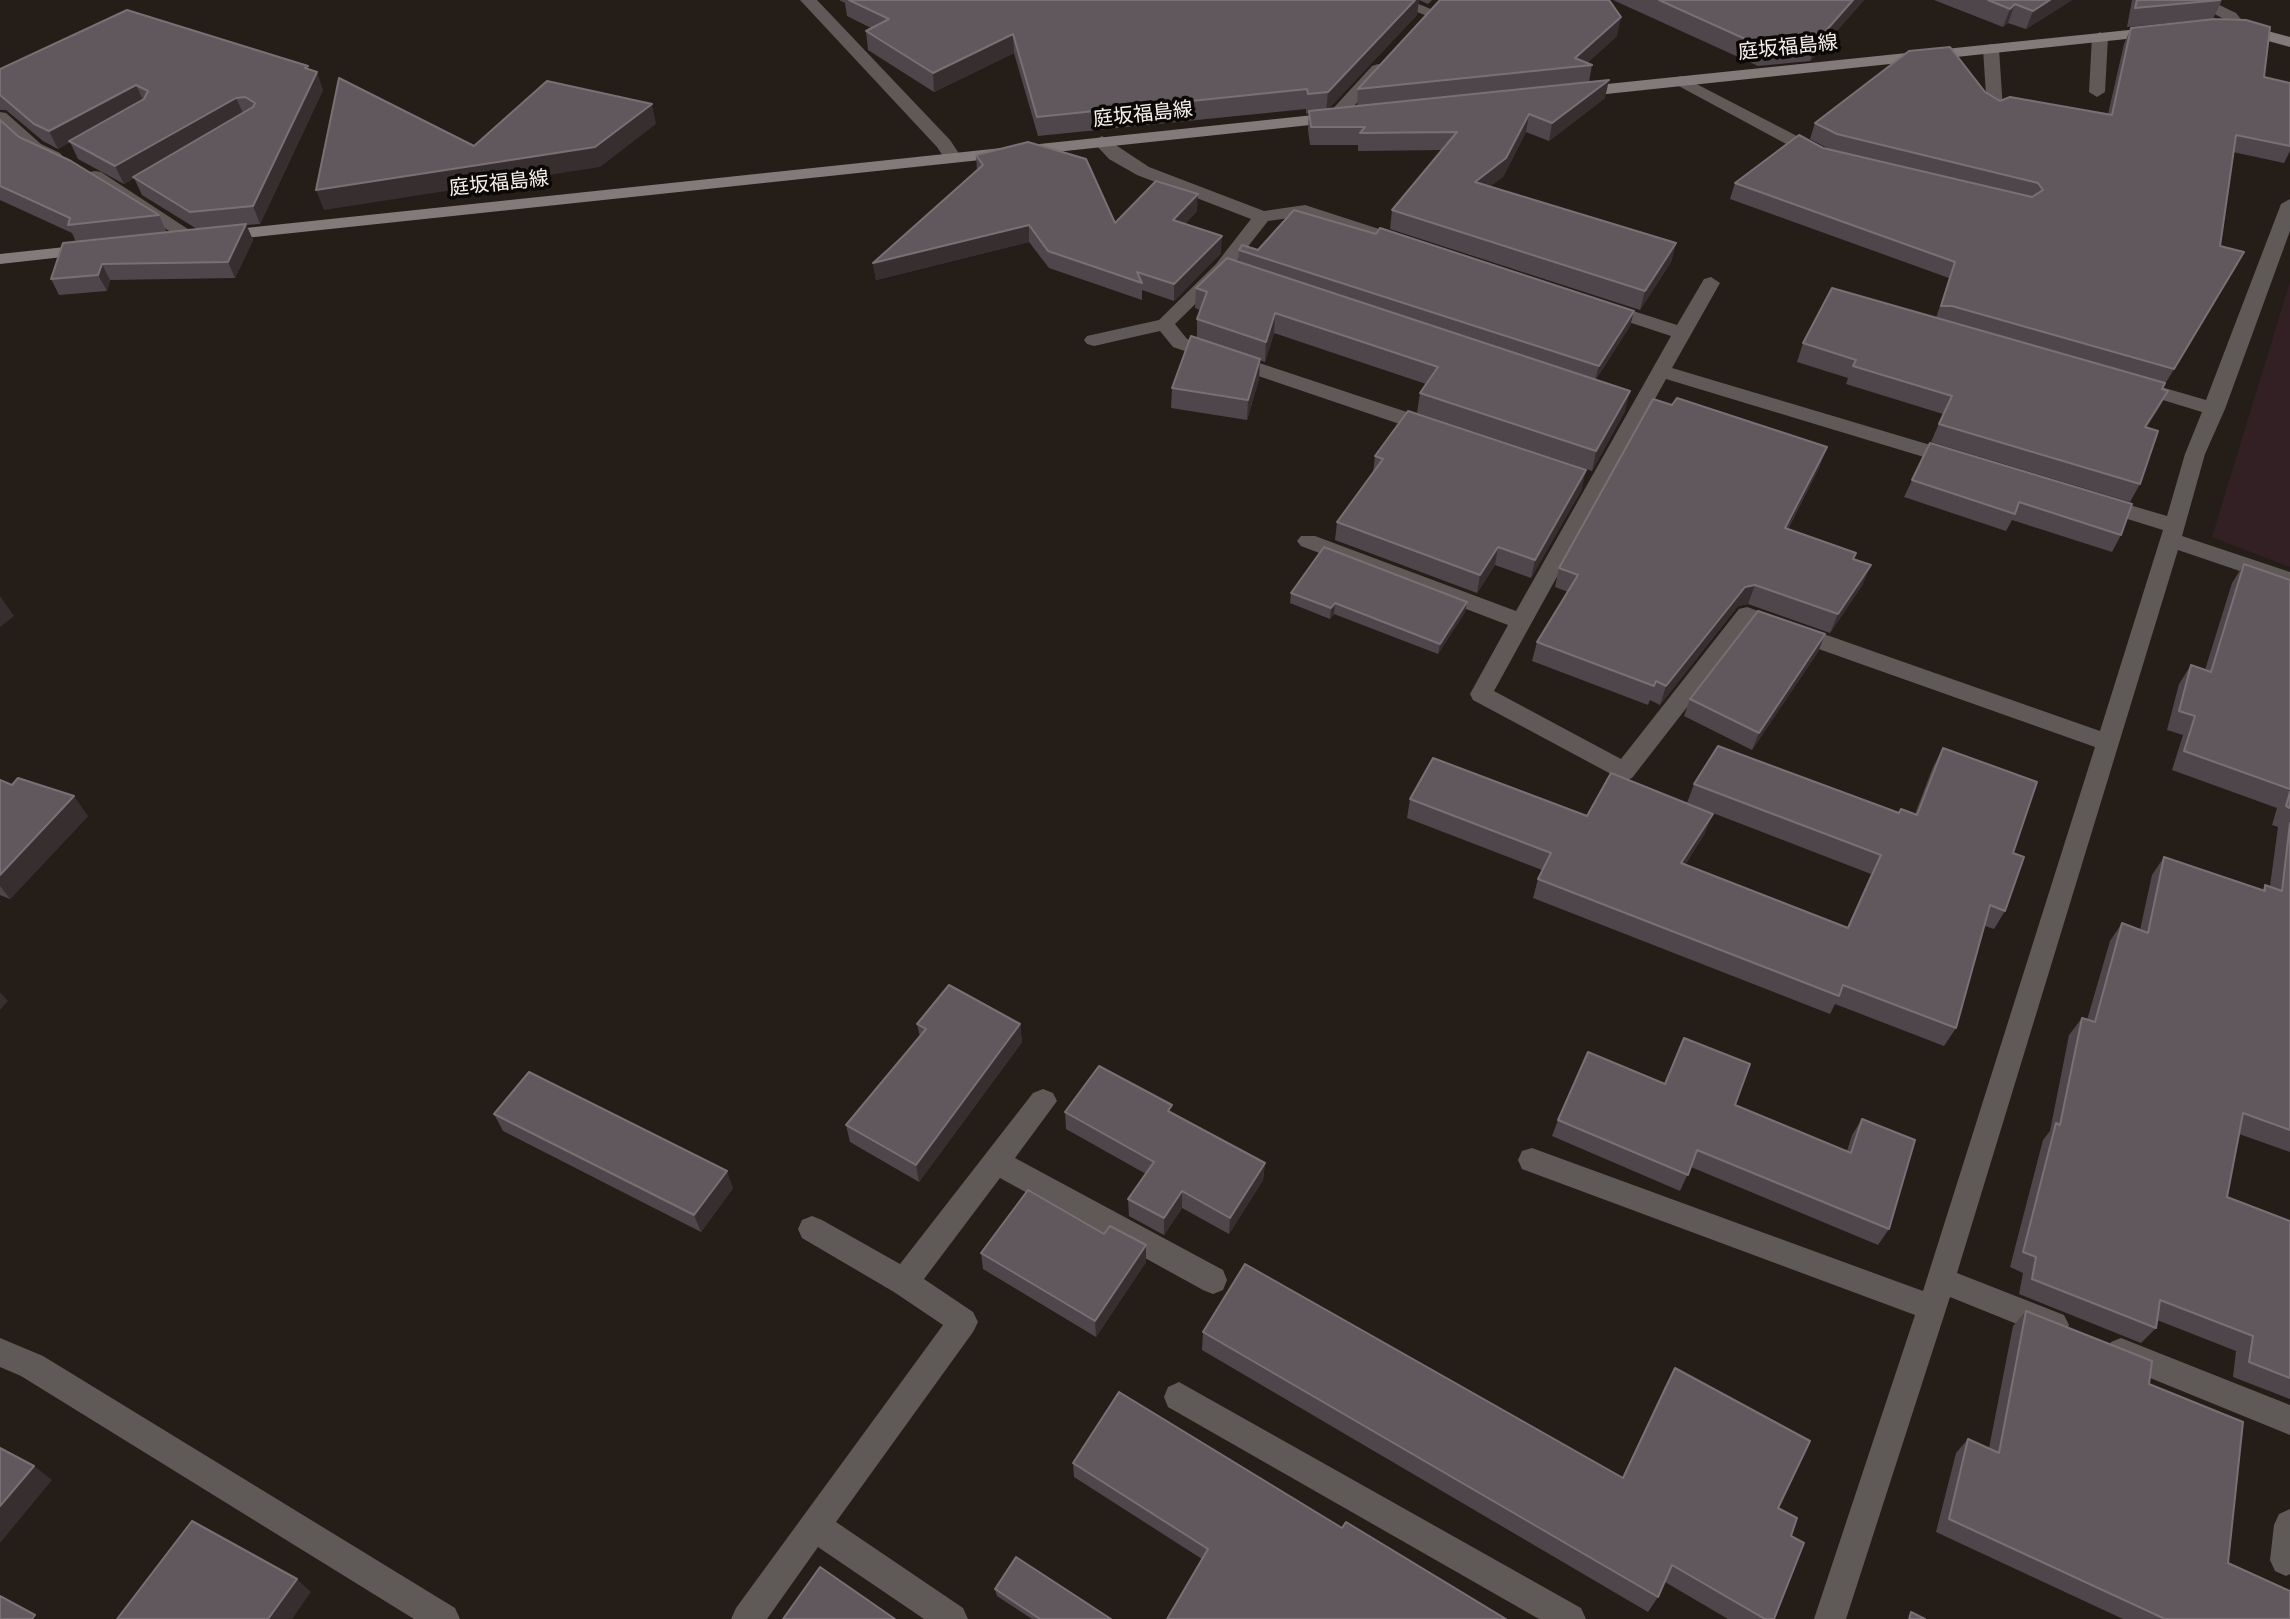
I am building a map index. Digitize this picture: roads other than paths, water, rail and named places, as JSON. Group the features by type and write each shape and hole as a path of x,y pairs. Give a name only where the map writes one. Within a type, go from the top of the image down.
{"main road":[{"path":"2208,27 2240,28 2290,42"},
{"name":"庭坂福島線","path":"1567,93 2177,30"},
{"name":"庭坂福島線","path":"164,242 1365,114"},
{"path":"0,259 105,248"}],"street":[{"path":"808,0 944,144 953,158"},
{"path":"1394,0 1425,18 1444,0"},
{"path":"2196,0 2230,16 2240,28"},
{"path":"2097,92 2100,37"},
{"path":"1991,49 1995,110"},
{"path":"1334,118 1388,59"},
{"path":"1681,81 1839,162"},
{"path":"1660,83 1689,102"},
{"path":"0,117 35,148 65,155 131,191 194,239"},
{"path":"1102,141 1115,155 1143,171 1262,217 1305,210 1425,250"},
{"path":"1830,1619 1941,1280 2195,454 2215,409 2290,204"},
{"path":"1094,340 1165,324 1230,271 1262,217"},
{"path":"1711,283 1660,371 1634,402 1591,481 1522,622 1481,694 1624,772 1747,615 2108,743"},
{"path":"1576,298 1682,333"},
{"path":"1165,324 1180,343 1449,434"},
{"path":"1660,371 1979,467"},
{"path":"2123,382 2215,409"},
{"path":"2085,498 2290,580"},
{"path":"1308,541 1522,622"},
{"path":"904,1282 1043,1101"},
{"path":"1532,1160 1932,1308"},
{"path":"996,1162 1213,1280"},
{"path":"747,1619 963,1322 904,1282 812,1229"},
{"path":"1941,1280 2290,1420"},
{"path":"0,1352 32,1366 444,1619"},
{"path":"1179,1397 1570,1619"},
{"path":"2286,1560 2290,1525"},
{"path":"814,1526 952,1619"}]}
